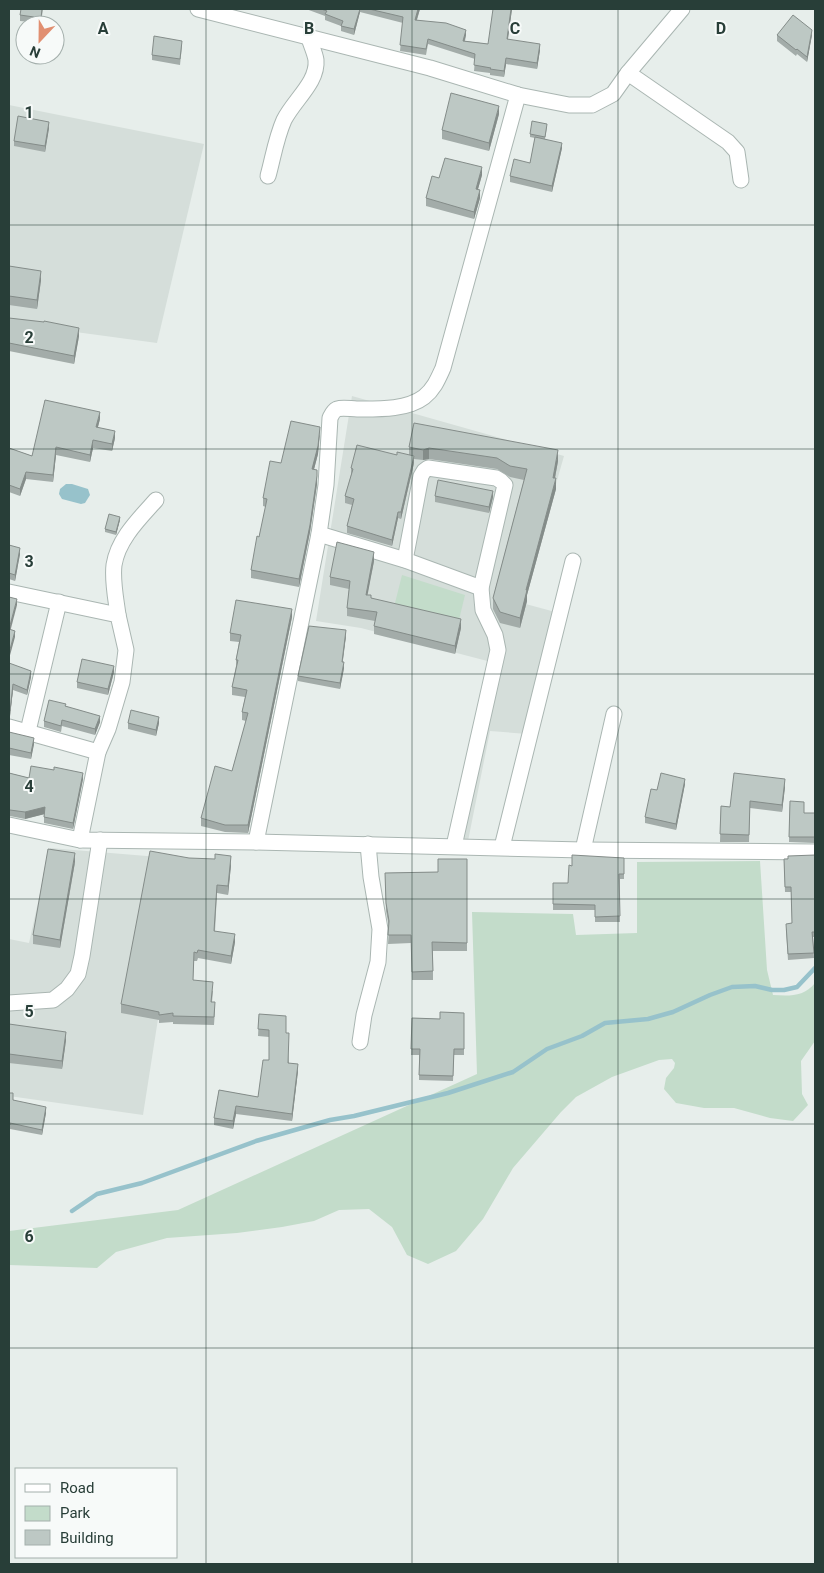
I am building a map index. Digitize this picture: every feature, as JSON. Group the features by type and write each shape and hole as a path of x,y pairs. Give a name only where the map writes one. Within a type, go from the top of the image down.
{"street":[{"path":"198,9 430,68 518,95 569,105 592,105 612,94 682,9"},
{"path":"268,176 279,132 284,120 312,80 316,70 316,58 309,38"},
{"path":"628,73 728,142 737,152 741,180"},
{"path":"256,842 320,534 326,485 330,418 333,412 338,409 370,409 413,403 424,397 436,385 445,360 518,95"},
{"path":"405,560 421,476 424,471 428,468 496,478 501,481 504,485 481,588 483,610 495,635 498,650 454,846"},
{"path":"80,840 98,752 108,729 122,682 126,650 118,615 114,564 130,529 156,500"},
{"path":"320,534 405,560 481,588"},
{"path":"502,847 573,561"},
{"path":"9,592 118,615"},
{"path":"28,732 59,602"},
{"path":"583,850 614,714"},
{"path":"9,727 98,752"},
{"path":"9,825 80,840 368,844 583,850 815,852"},
{"path":"9,1002 53,1000 67,989 78,974 84,947 100,840"},
{"path":"360,1042 364,1015 378,962 380,929 371,878 368,844"}],"shaded area":[{"path":"9,105 204,144 157,343 9,323"},
{"path":"352,396 564,456 522,603 559,613 527,734 490,731 468,841 454,836 495,663 361,628 316,621"},
{"path":"50,848 183,859 143,1115 9,1096 9,939 29,943"}],"green space":[{"path":"402,575 465,595 458,624 394,607"},
{"path":"760,861 767,970 773,995 801,993 811,988 815,983 815,1041 801,1061 802,1094 808,1105 793,1121 770,1118 734,1108 704,1108 676,1103 664,1089 666,1078 674,1068 675,1063 672,1059 659,1060 612,1077 576,1097 513,1168 483,1219 456,1251 428,1264 407,1255 392,1227 369,1209 339,1210 314,1221 282,1227 237,1233 167,1238 116,1252 97,1268 9,1265 9,1231 178,1210 477,1074 472,912 573,914 576,935 637,933 637,862"}],"water":[{"path":"66,484 88,489 90,495 85,503 81,504 62,499 59,494 60,489"}],"building":[{"path":"21,9 42,9 41,15 20,15"},
{"path":"321,9 360,9 354,29 341,26 343,21 325,14 327,11"},
{"path":"369,9 418,9 415,20 446,23 466,30 463,41 488,44 493,9 511,9 507,39 540,44 537,63 506,58 504,71 474,65 475,54 428,39 426,49 400,45 403,17"},
{"path":"793,15 812,30 807,57 777,35"},
{"path":"154,36 182,41 180,59 152,55"},
{"path":"451,93 499,106 489,143 442,130"},
{"path":"18,116 49,122 45,146 14,141"},
{"path":"532,121 547,124 545,137 530,134"},
{"path":"535,137 562,143 552,186 510,176 514,159 530,163"},
{"path":"445,158 482,167 476,189 480,190 474,212 426,198 432,176 439,178"},
{"path":"9,266 41,271 37,300 9,296"},
{"path":"9,318 44,321 79,328 74,356 9,343"},
{"path":"45,400 100,412 96,427 115,431 112,444 93,440 90,455 56,447 53,475 26,472 20,489 9,485 9,448 32,456"},
{"path":"291,421 320,427 318,446 312,469 317,470 317,476 310,525 299,579 251,570 257,536 259,537 267,499 263,498 270,461 281,463"},
{"path":"414,423 558,450 553,478 556,478 520,618 500,612 493,598 527,469 510,466 497,458 409,447"},
{"path":"357,445 397,455 397,452 414,456 401,512 398,512 392,540 347,526 354,499 345,496 353,469 351,468"},
{"path":"438,480 493,491 489,507 435,496"},
{"path":"109,514 120,517 116,532 105,529"},
{"path":"337,542 374,552 366,595 371,595 371,598 461,619 455,646 374,626 377,612 347,608 350,581 330,577"},
{"path":"9,545 20,548 15,575 9,573"},
{"path":"9,597 17,599 9,629"},
{"path":"236,600 292,609 248,825 225,825 201,818 215,766 232,771 248,713 242,712 247,690 232,687 241,635 230,633"},
{"path":"309,626 346,630 342,662 344,662 340,683 298,676"},
{"path":"9,629 15,631 9,653"},
{"path":"82,659 114,666 108,689 77,682"},
{"path":"9,663 31,671 27,690 13,684 10,711 9,711"},
{"path":"49,700 100,716 95,729 62,720 61,726 44,721"},
{"path":"131,710 159,717 156,730 128,723"},
{"path":"9,732 34,738 31,753 9,748"},
{"path":"31,766 54,770 54,767 83,773 73,823 44,817 45,807 25,812 9,810 9,773 29,778"},
{"path":"661,773 685,779 676,824 645,817 651,789 657,790"},
{"path":"734,773 785,779 782,805 750,801 749,835 720,834 721,806 730,807"},
{"path":"790,801 804,802 804,813 815,813 815,837 789,837"},
{"path":"48,849 75,853 60,940 33,935"},
{"path":"150,851 189,858 215,859 215,854 231,856 228,886 217,885 214,931 235,934 231,956 198,950 197,953 194,952 193,980 213,982 211,1002 215,1002 214,1017 173,1016 173,1013 159,1015 159,1012 121,1004"},
{"path":"572,855 624,858 624,874 619,874 620,916 595,917 595,905 553,904 553,883 568,883 569,865 572,866"},
{"path":"815,855 815,932 812,932 814,953 788,954 786,924 792,923 791,887 785,887 784,859 788,859 788,856"},
{"path":"438,859 467,859 467,943 432,942 433,971 412,972 411,935 388,935 389,921 385,873 438,872"},
{"path":"440,1012 464,1013 464,1049 454,1049 453,1076 419,1075 420,1049 411,1049 412,1018 440,1019"},
{"path":"259,1014 286,1016 286,1033 289,1033 288,1063 298,1064 292,1114 236,1106 233,1121 214,1118 219,1090 258,1097 263,1060 269,1060 269,1030 258,1029"},
{"path":"9,1024 66,1032 62,1061 9,1054"},
{"path":"9,1093 13,1093 13,1100 46,1107 42,1130 10,1123 9,1125"}],"waterway":[{"path":"72,1211 97,1194 142,1183 256,1141 330,1120 448,1093 513,1072 547,1049 582,1036 605,1023 648,1019 673,1012 732,987 755,986 772,990 797,987 815,968"}]}
